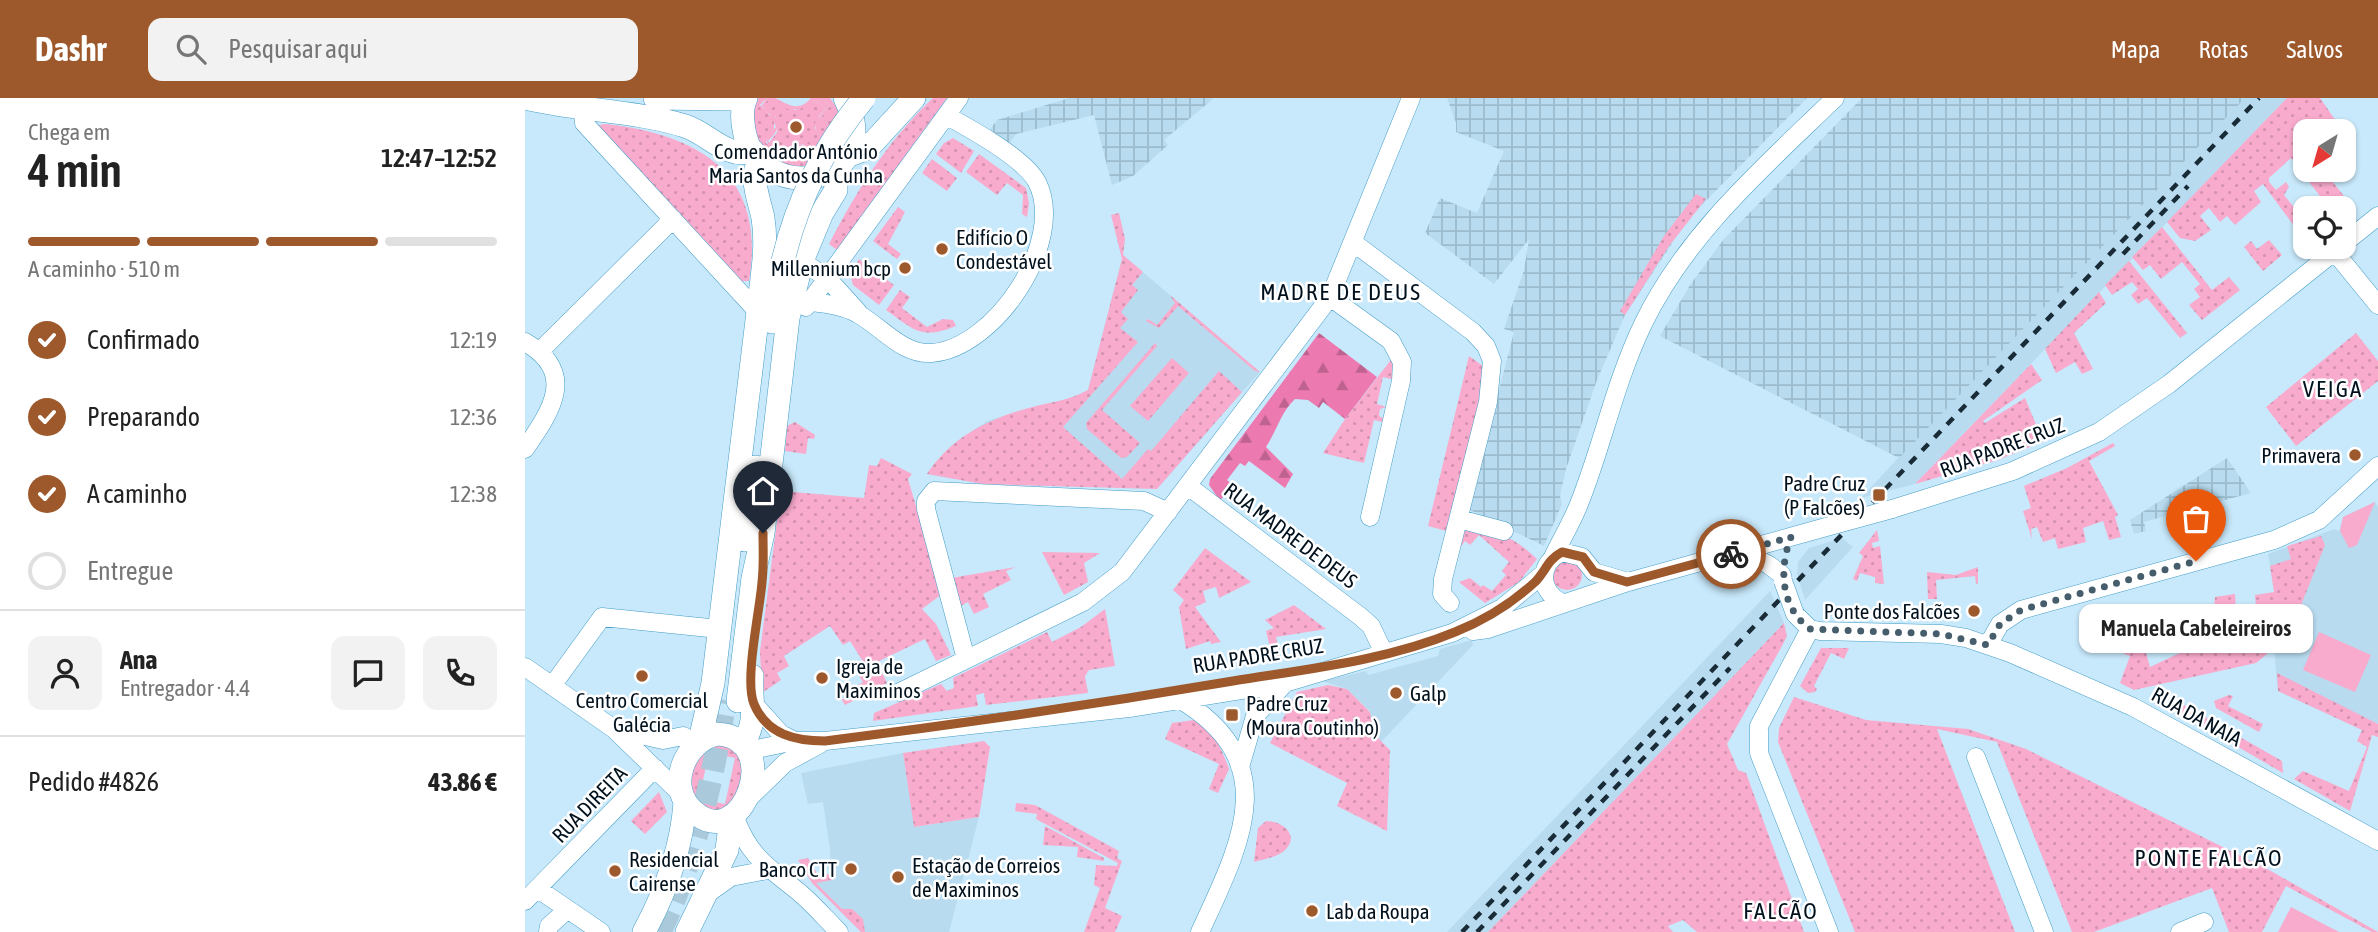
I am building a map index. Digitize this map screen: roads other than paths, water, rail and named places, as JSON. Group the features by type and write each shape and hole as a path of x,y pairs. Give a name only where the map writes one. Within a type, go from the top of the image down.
{"main road":[{"path":"525,98 583,110 672,122 689,127 717,144 740,153 757,155"},
{"path":"655,98 740,99 743,126 757,155 776,171 797,178 814,179 847,166 914,98"},
{"path":"644,932 671,871 681,834 681,772 693,740 751,685 763,578 763,533 788,318 796,217 813,175 850,105 863,98"},
{"path":"850,105 867,127 900,98"},
{"path":"732,702 748,514 792,263 847,166 854,134 850,105"},
{"path":"717,144 740,165 756,191"},
{"path":"687,932 727,850 737,811 753,775 745,747 750,734 732,702 719,629 764,252 763,221 756,191 757,155"},
{"path":"742,429 748,514"},
{"path":"693,740 724,734 745,747"},
{"path":"683,798 704,818 720,820 737,811"}],"street":[{"path":"788,318 812,302 959,98"},
{"path":"900,692 1101,590 1122,572 1330,297 1411,98"},
{"path":"1344,664 1452,633 1502,608 1543,574 1579,505 1611,400 1644,322 1663,289 1687,253 1735,195 1835,98"},
{"path":"583,110 584,124 758,312"},
{"path":"812,302 844,307 860,314 910,349 934,353 962,343 989,325 1007,306 1030,269 1042,228 1044,206 1035,178 993,145 947,116"},
{"name":"RUA PADRE CRUZ","path":"2356,233 2378,216"},
{"path":"525,449 553,403 557,389 548,360 533,346 673,219"},
{"path":"1354,243 1473,332 1489,352 1492,361 1487,402 1443,579 1442,594 1450,603"},
{"name":"RUA PADRE CRUZ","path":"1452,633 1488,629 1627,582 1892,509 2013,471 2099,432 2169,384 2324,259"},
{"path":"2347,259 2378,305"},
{"path":"792,263 828,279 860,314"},
{"path":"1330,297 1391,341 1402,362 1401,381 1370,517"},
{"path":"1988,645 2000,624 2021,610 2274,540 2307,527 2319,520 2378,466"},
{"name":"RUA MADRE DE DEUS","path":"1188,485 1366,621 1384,653"},
{"path":"966,659 926,509 930,495 942,489 1144,501 1168,512"},
{"path":"1579,505 1578,535 1583,557 1594,572 1627,582"},
{"path":"1459,519 1504,531"},
{"path":"1791,537 1783,560 1782,578 1795,614 1810,629 1759,726 1759,753 1829,932"},
{"path":"1741,551 1769,565 1782,578"},
{"path":"1553,557 1562,552 1583,557"},
{"path":"1583,597 1590,589 1594,572"},
{"path":"1543,574 1548,592 1562,603"},
{"path":"552,686 602,617 719,629"},
{"name":"RUA DA NAIA","path":"1810,629 1941,634 1988,645 2133,707 2378,841"},
{"name":"RUA PADRE CRUZ","path":"1002,720 1051,717 1181,700 1285,682 1344,664"},
{"name":"RUA PADRE CRUZ","path":"745,747 795,740 825,741 1002,720 1344,664"},
{"path":"525,667 614,729 683,798"},
{"path":"1200,932 1244,826 1240,767 1255,716 1285,682"},
{"path":"1181,700 1216,724 1240,767"},
{"path":"732,702 795,740"},
{"path":"614,729 663,740 693,740"},
{"name":"RUA PADRE CRUZ","path":"737,811 785,763 825,741"},
{"path":"1976,757 2044,932"},
{"name":"RUA DIREITA","path":"531,895 655,768"},
{"path":"737,811 752,853 767,870 803,896 839,932"},
{"path":"705,896 731,877 767,870"},
{"path":"531,895 567,910 601,932"},
{"path":"548,932 549,926 567,910"},
{"path":"2180,932 2204,922"}],"tunnel":[{"path":"660,932 683,876 701,819 725,700"}],"railway":[{"path":"1462,932 2259,98"},
{"path":"2123,254 2188,186"},
{"path":"1477,932 1730,668"}],"place":[{"name":"Comendador António Maria Santos da Cunha","path":"796,127"},
{"name":"Edifício O Condestável","path":"942,249"},
{"name":"Millennium bcp","path":"905,268"},
{"name":"Primavera","path":"2355,455"},
{"name":"Padre Cruz (P Falcões)","path":"1879,495"},
{"name":"Manuela Cabeleireiros","path":"2196,561"},
{"name":"Ponte dos Falcões","path":"1974,611"},
{"name":"Centro Comercial Galécia","path":"642,676"},
{"name":"Igreja de Maximinos","path":"822,678"},
{"name":"Galp","path":"1396,693"},
{"name":"Padre Cruz (Moura Coutinho)","path":"1232,715"},
{"name":"Banco CTT","path":"851,869"},
{"name":"Residencial Cairense","path":"615,871"},
{"name":"Estação de Correios de Maximinos","path":"898,877"},
{"name":"Lab da Roupa","path":"1312,911"}],"district":[{"name":"MADRE DE DEUS","path":"1341,292"},
{"name":"VEIGA","path":"2333,389"},
{"name":"PONTE FALCÃO","path":"2209,858"},
{"name":"FALCÃO","path":"1781,911"}]}
